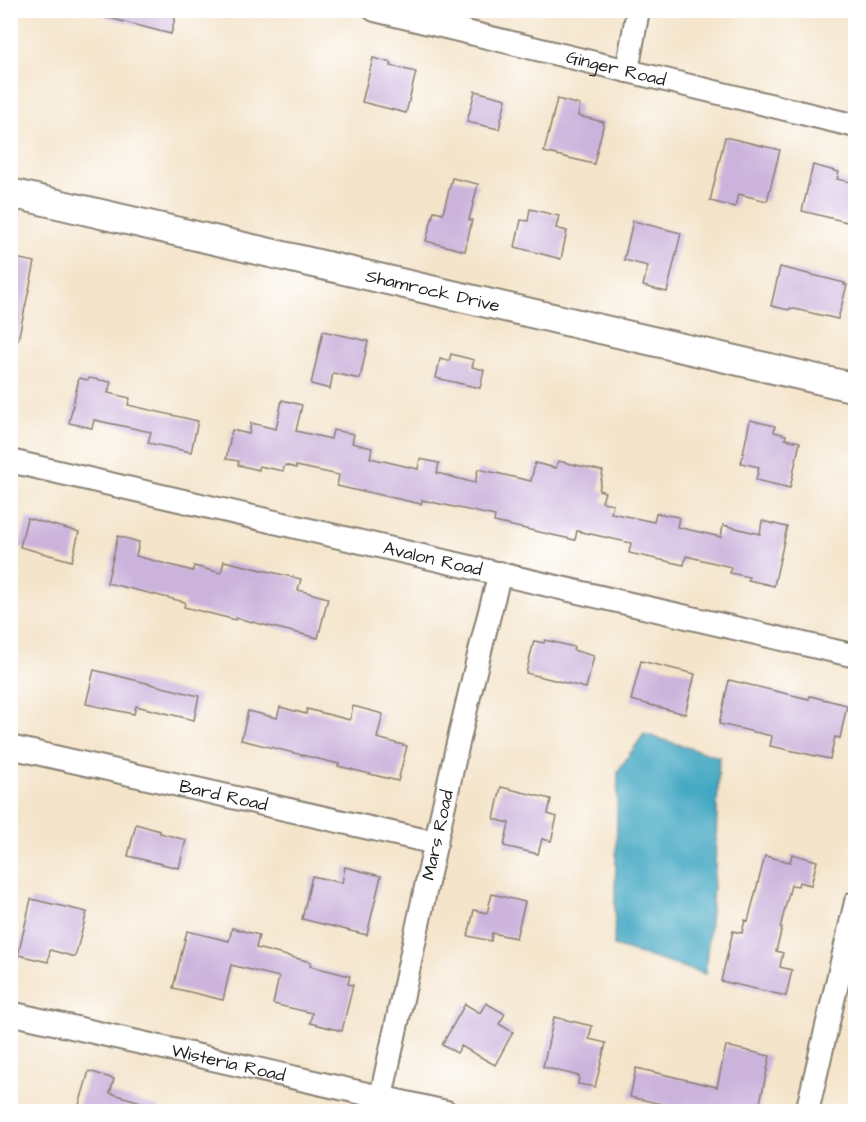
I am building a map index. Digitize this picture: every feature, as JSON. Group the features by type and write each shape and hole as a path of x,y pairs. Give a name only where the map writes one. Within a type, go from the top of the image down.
{"street":[{"name":"Ginger Road","path":"375,10 855,126"},
{"path":"627,71 638,10"},
{"name":"Shamrock Drive","path":"10,193 855,388"},
{"name":"Avalon Road","path":"10,461 855,656"},
{"name":"Mars Road","path":"381,1096 436,843 500,573"},
{"name":"Bard Road","path":"10,747 436,843"},
{"path":"807,1112 855,902"},
{"name":"Wisteria Road","path":"10,1013 446,1112"}],"water":[{"path":"644,734 719,757 715,868 705,974 614,946 618,771"}],"building":[{"path":"106,10 177,10 171,34 105,17"},
{"path":"373,58 392,63 391,66 416,72 406,113 362,102"},
{"path":"475,91 506,99 499,129 467,122"},
{"path":"557,99 580,105 578,116 604,122 594,164 544,152"},
{"path":"725,137 780,150 767,201 738,194 735,207 710,201"},
{"path":"813,165 839,172 837,179 855,183 855,215 849,213 847,222 802,211"},
{"path":"452,178 478,184 469,220 472,220 465,251 426,241 434,211 443,213"},
{"path":"530,209 559,216 556,228 567,231 561,259 515,247 521,220 528,221"},
{"path":"633,221 681,233 667,292 643,286 648,266 624,260"},
{"path":"10,257 35,262 18,340 10,339"},
{"path":"780,267 845,283 844,285 847,285 838,319 771,306"},
{"path":"323,331 368,341 360,379 333,373 330,389 311,384"},
{"path":"451,354 474,360 472,367 484,370 480,388 436,378 440,359 449,361"},
{"path":"79,378 111,382 108,393 130,398 128,405 198,421 191,452 148,443 151,432 94,420 92,428 69,423"},
{"path":"282,400 302,405 296,431 331,439 333,430 354,434 352,443 372,448 370,458 418,469 420,459 439,463 437,473 475,483 478,469 531,481 535,463 556,468 558,461 603,471 599,490 605,492 602,502 613,504 611,513 654,522 656,513 679,517 677,527 721,537 723,525 760,534 762,521 787,527 774,586 730,573 731,567 686,556 684,565 629,553 631,543 577,531 575,540 494,522 495,516 422,500 421,504 337,486 339,475 285,465 283,471 259,466 259,470 238,465 239,461 226,459 232,430 249,434 251,423 276,429"},
{"path":"750,420 775,426 774,432 786,435 785,439 800,442 790,488 756,480 759,467 741,463"},
{"path":"27,518 79,532 72,561 20,547"},
{"path":"118,536 139,542 136,556 193,571 194,566 221,573 224,561 301,579 298,590 328,598 318,638 184,607 185,602 107,583"},
{"path":"545,640 574,647 573,650 594,656 586,688 526,673 534,641 544,643"},
{"path":"641,661 695,674 685,714 631,700"},
{"path":"94,670 199,696 194,720 136,706 134,714 86,704"},
{"path":"729,680 809,699 810,696 847,705 840,738 835,737 830,759 770,746 772,736 719,724"},
{"path":"353,706 383,714 377,738 407,746 398,781 241,740 248,711 277,718 280,707 306,714 307,709 350,720"},
{"path":"501,787 551,799 548,814 557,817 551,841 542,839 538,854 504,846 509,823 494,819"},
{"path":"136,824 186,840 179,868 128,856"},
{"path":"792,854 817,861 811,885 799,882 798,886 791,885 780,928 782,928 776,951 783,953 780,967 792,970 786,996 721,981 733,931 742,933 745,920 748,921 765,856 790,862"},
{"path":"345,867 381,876 367,935 302,919 312,876 342,883"},
{"path":"492,894 525,902 516,938 492,933 491,941 468,936 474,910 487,913"},
{"path":"31,899 87,912 75,957 50,950 48,962 18,955"},
{"path":"232,928 259,935 256,948 311,962 310,966 350,976 348,984 353,985 342,1031 310,1023 312,1013 273,1004 279,977 231,965 223,1000 173,988 187,931 229,941"},
{"path":"486,1003 505,1014 499,1024 513,1032 495,1065 461,1046 457,1053 442,1045 465,1004 480,1013"},
{"path":"554,1017 592,1026 589,1039 606,1043 595,1087 578,1084 579,1076 543,1067"},
{"path":"726,1046 770,1056 758,1112 717,1112 685,1104 684,1109 630,1097 636,1068 717,1087"},
{"path":"89,1071 114,1079 110,1093 158,1107 157,1112 77,1112"}]}
